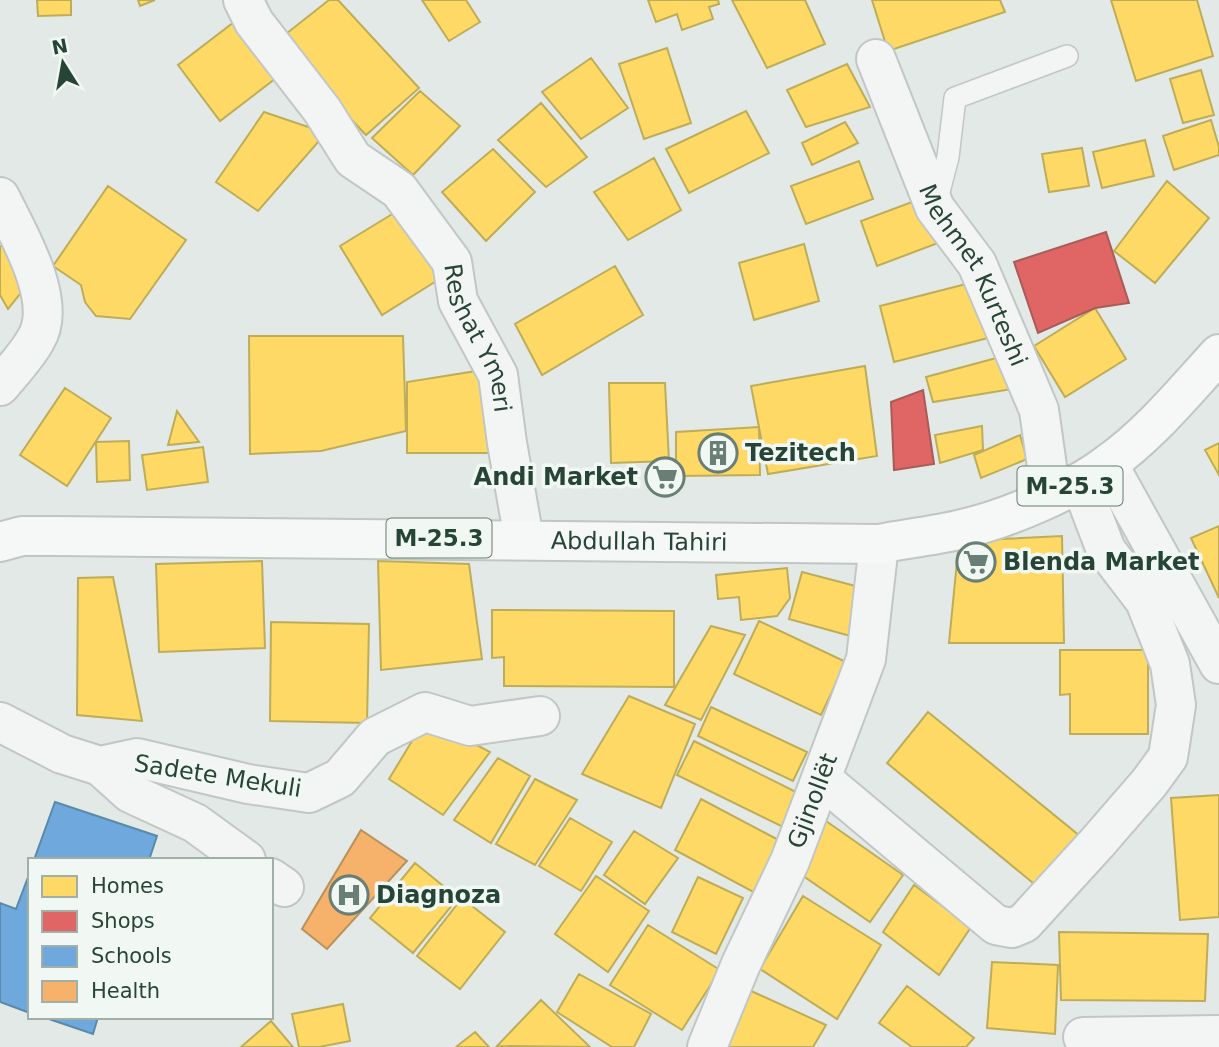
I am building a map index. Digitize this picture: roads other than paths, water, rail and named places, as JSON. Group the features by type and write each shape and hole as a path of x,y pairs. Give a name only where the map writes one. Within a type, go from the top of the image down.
{"main road":[{"name":"Abdullah Tahiri","path":"0,542 22,536 54,536 879,544 959,530 1008,515 1080,480 1143,436 1219,354"}],"street":[{"name":"Reshat Ymeri","path":"243,0 254,22 322,110 353,159 399,190 452,262 458,301 498,375 524,539"},
{"name":"Mehmet Kurteshi","path":"876,59 935,208 977,264 1039,410 1080,480"},
{"path":"0,197 35,267 43,313 38,337 0,386"},
{"path":"1080,480 1219,664"},
{"path":"822,779 996,925 1012,928 1024,923 1141,793 1168,757 1176,705 1170,664 1145,601 1106,550 1080,480"},
{"name":"Gjinollët","path":"707,1047 741,964 790,861 866,659 879,544"},
{"name":"Sadete Mekuli","path":"0,722 62,754 100,766 137,758 248,784 309,793 340,778 375,737 425,712 470,726 540,716"},
{"path":"100,766 130,793 195,823 243,858"},
{"path":"1083,1037 1219,1035"}],"lane":[{"path":"935,208 948,157 955,98 1067,56"}],"place":[{"name":"Tezitech","path":"718,453"},
{"name":"Andi Market","path":"665,477"},
{"name":"Blenda Market","path":"976,562"},
{"name":"Diagnoza","path":"349,895"}]}
